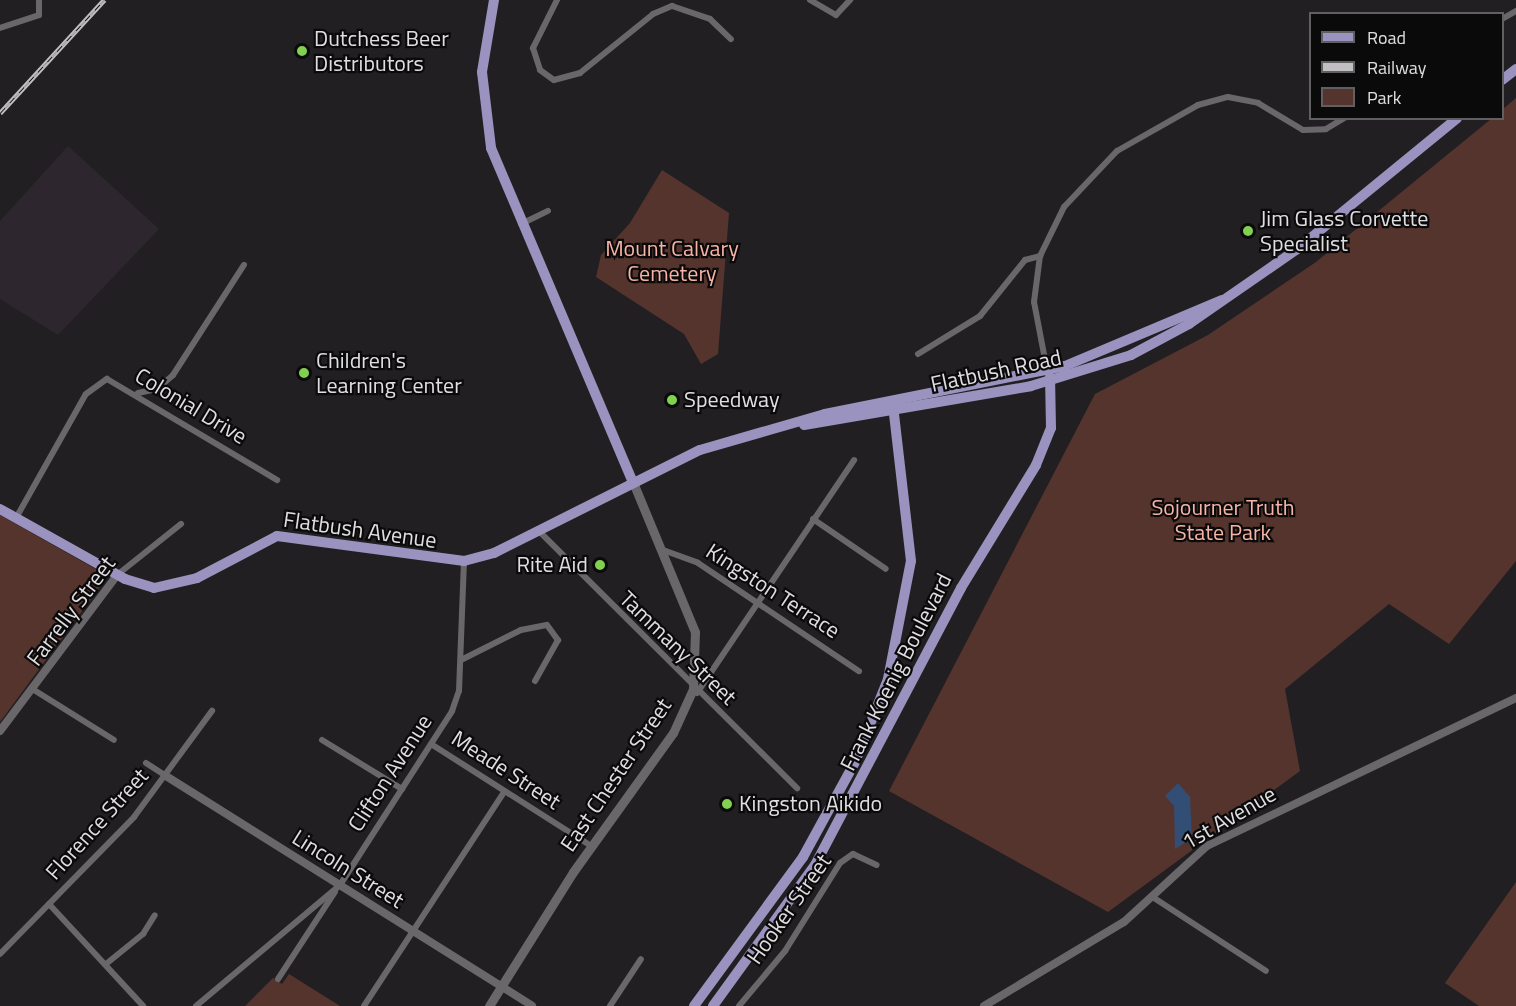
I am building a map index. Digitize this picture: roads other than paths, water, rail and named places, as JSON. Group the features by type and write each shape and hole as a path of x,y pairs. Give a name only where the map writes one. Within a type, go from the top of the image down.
{"main road":[{"path":"494,0 483,57 484,111 495,163 633,482"},
{"path":"1504,79 1516,69"},
{"name":"Flatbush Road","path":"762,432 892,412 1051,382 1145,348 1222,300 1316,235 1455,120"},
{"name":"Flatbush Road","path":"687,456 762,432 898,399 1047,371 1119,347 1222,300"},
{"name":"Frank Koenig Boulevard","path":"713,1006 819,858 961,588 1036,465 1051,428 1051,382 1047,371"},
{"path":"892,412 898,399"},
{"name":"Frank Koenig Boulevard","path":"694,1006 803,857 855,762 888,679 907,604 912,543 892,412"},
{"name":"Flatbush Avenue","path":"0,509 117,575 144,586 175,586 260,540 286,535 464,561 537,530 687,456"},
{"name":"East Chester Street","path":"489,1006 591,846 673,733 695,691 695,632 633,482"}],"street":[{"path":"0,28 37,16 39,0"},
{"path":"556,0 533,48 540,70 554,80 580,73 653,14 672,6 702,15 731,39"},
{"path":"810,0 836,15 850,0"},
{"path":"1047,371 1034,302 1040,256 1058,217 1096,168 1134,140 1198,105 1236,98 1314,132 1340,120"},
{"path":"520,224 548,212"},
{"path":"918,354 980,316 1025,260 1040,256"},
{"path":"138,394 157,389 173,375 244,265"},
{"name":"Colonial Drive","path":"16,518 92,386 107,379 138,394 277,480"},
{"name":"East Chester Street","path":"695,691 760,603 854,459"},
{"path":"813,519 886,569"},
{"name":"Farrelly Street","path":"0,730 34,690 117,575 181,524"},
{"name":"Tammany Street","path":"537,530 695,691 797,788"},
{"name":"Kingston Terrace","path":"663,550 688,556 859,671"},
{"name":"Clifton Avenue","path":"196,1006 340,885 431,744 455,703 461,660 464,561"},
{"path":"461,660 521,630 547,625 558,640 535,681"},
{"path":"34,690 114,740"},
{"name":"1st Avenue","path":"984,1006 1116,927 1207,846 1516,698"},
{"name":"Florence Street","path":"0,954 134,817 212,711"},
{"path":"322,740 402,789"},
{"name":"Meade Street","path":"431,744 591,846"},
{"name":"Lincoln Street","path":"146,763 532,1006"},
{"path":"364,1006 504,792"},
{"name":"Hooker Street","path":"739,1006 785,951 840,863 853,854 877,865"},
{"path":"278,979 340,885"},
{"path":"1151,896 1266,970"},
{"path":"49,904 142,1006"},
{"path":"106,964 142,934 155,915"},
{"path":"610,1006 641,958"}],"water":[{"path":"1178,783 1190,797 1192,838 1175,849 1174,806 1165,796"}],"railway":[{"path":"0,113 104,0"}],"place":[{"name":"Dutchess Beer Distributors","path":"302,51"},
{"name":"Jim Glass Corvette Specialist","path":"1248,231"},
{"name":"Children's Learning Center","path":"304,373"},
{"name":"Speedway","path":"672,400"},
{"name":"Rite Aid","path":"600,565"},
{"name":"Kingston Aikido","path":"727,804"}],"park label":[{"name":"Mount Calvary Cemetery","path":"672,260"},
{"name":"Sojourner Truth State Park","path":"1223,520"}]}
